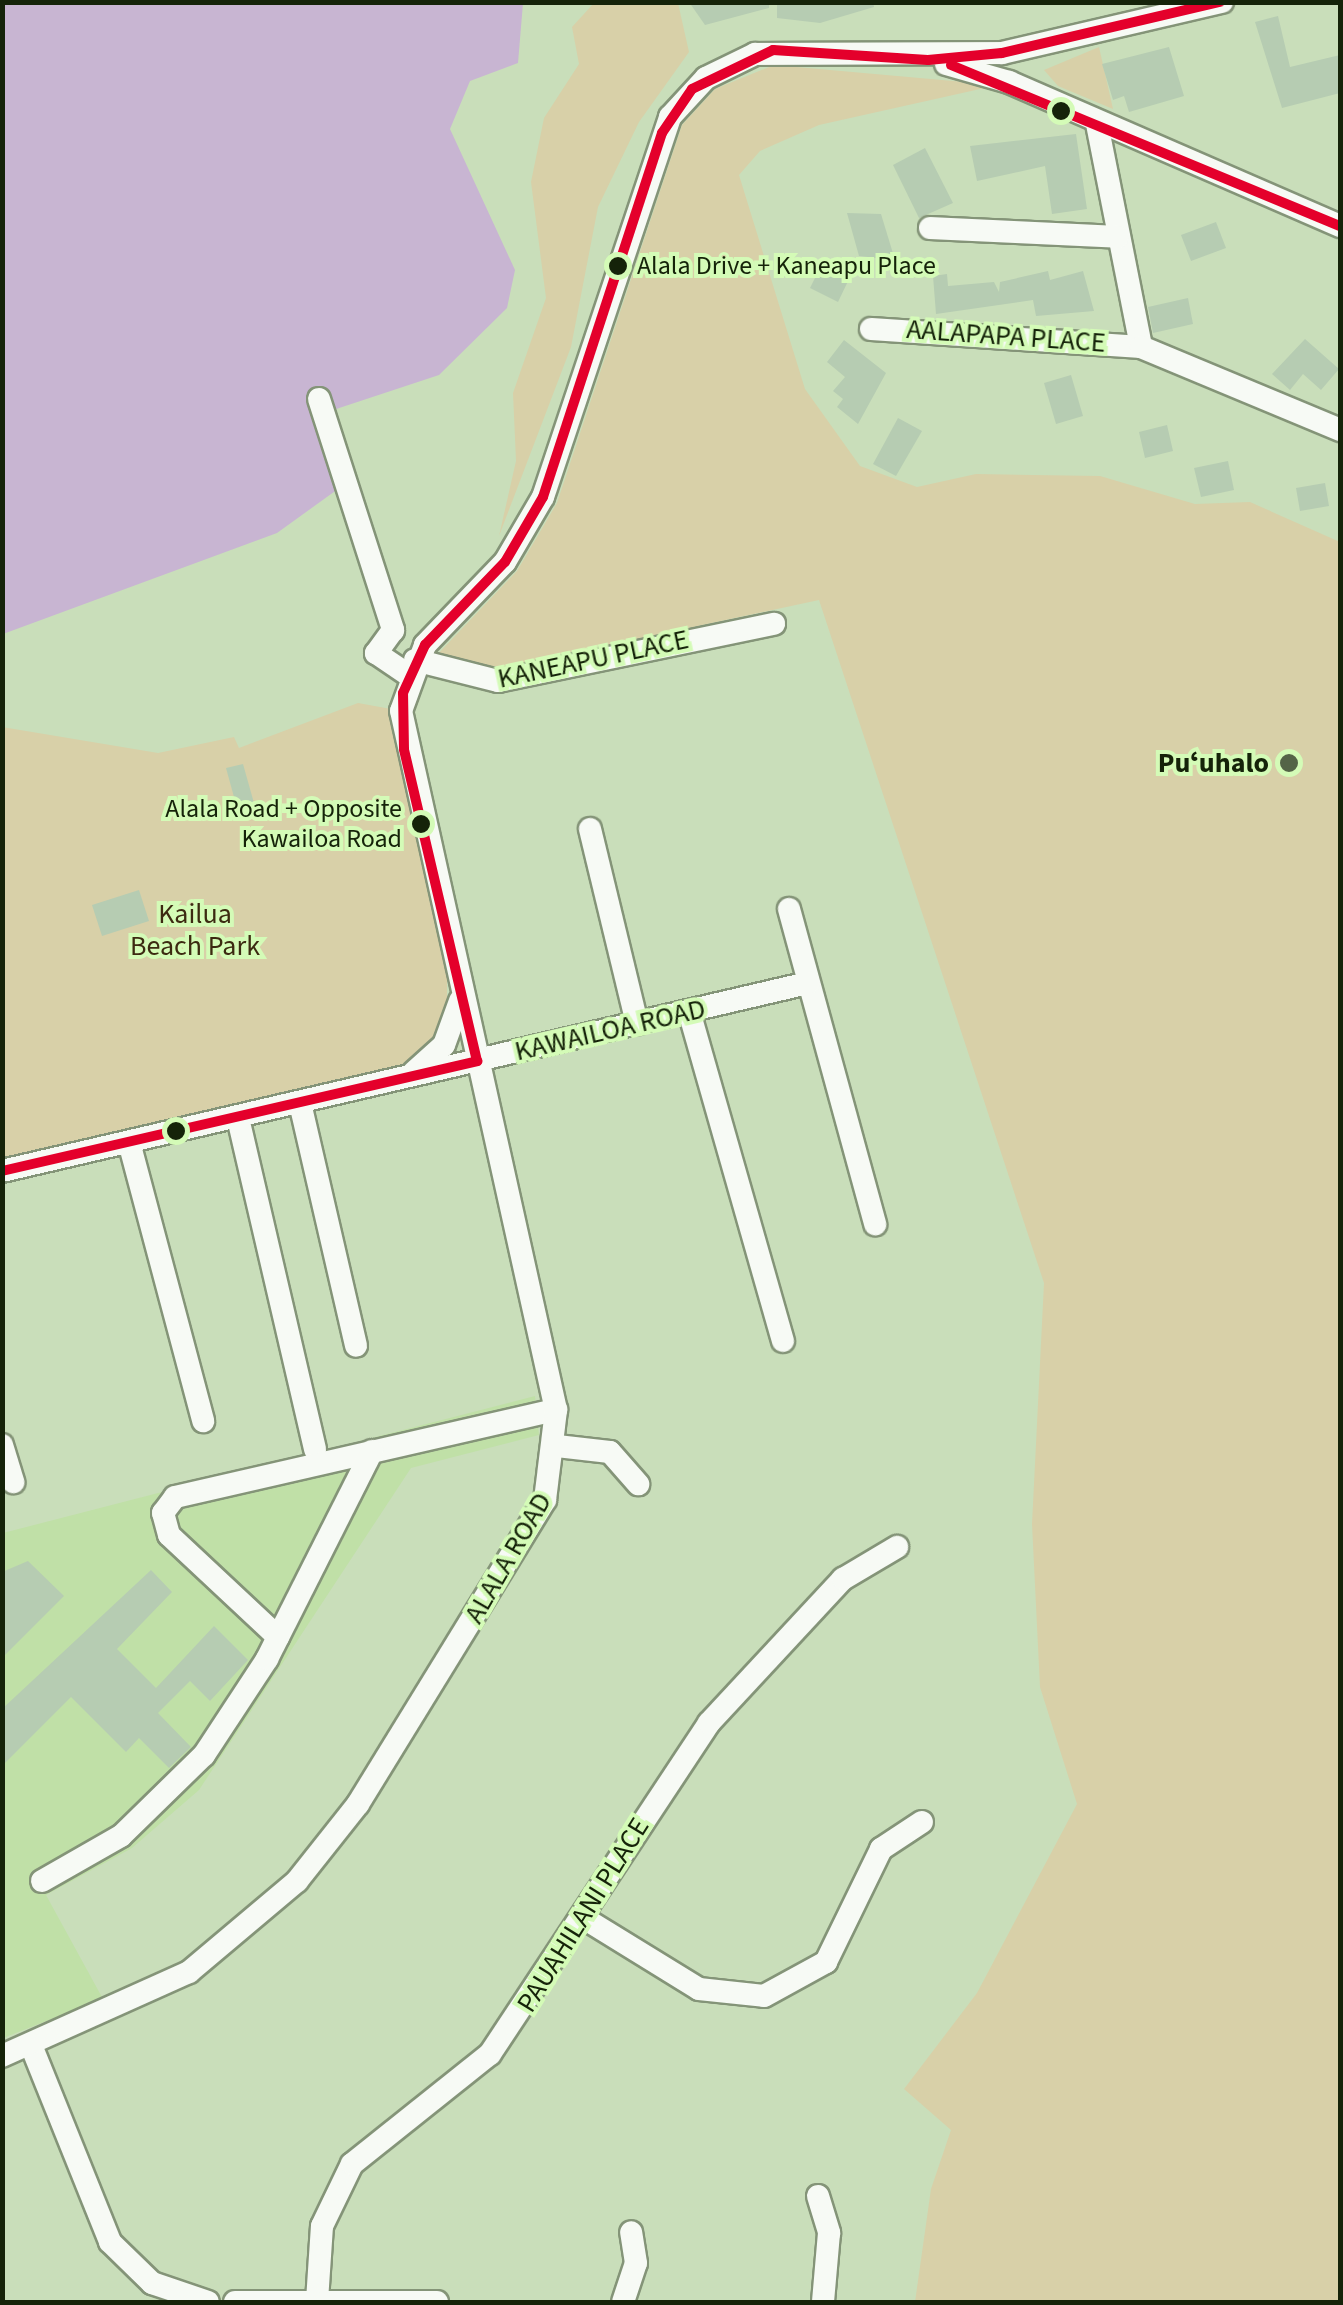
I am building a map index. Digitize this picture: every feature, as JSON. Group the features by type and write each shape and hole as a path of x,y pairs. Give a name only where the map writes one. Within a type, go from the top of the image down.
{"street":[{"path":"319,399 393,630 376,653 412,668 505,562 544,497 656,150 680,103 721,68 772,50 928,60 1052,43 1222,2"},
{"path":"1046,97 1034,66 1052,43"},
{"path":"928,60 1046,97 1097,124 1340,226"},
{"name":"AALAPAPA PLACE","path":"1097,124 1141,347"},
{"path":"930,228 1118,236"},
{"name":"AALAPAPA PLACE","path":"871,329 1141,347 1340,430"},
{"name":"KANEAPU PLACE","path":"412,668 498,682 774,624"},
{"name":"ALALA ROAD","path":"2,2056 189,1972 318,1856 532,1528 557,1446 556,1410 404,748 412,668"},
{"path":"590,829 636,1024"},
{"path":"789,909 875,1224"},
{"name":"KAWAILOA ROAD","path":"2,1171 808,983"},
{"path":"404,1077 444,1045 460,988"},
{"path":"689,1011 783,1340"},
{"path":"300,1103 356,1346"},
{"path":"238,1118 315,1448"},
{"path":"129,1142 203,1421"},
{"path":"278,1637 168,1535 166,1506 180,1494 556,1410"},
{"path":"2,1445 13,1482"},
{"path":"557,1446 610,1452 638,1484"},
{"path":"42,1881 110,1844 175,1788 222,1732 278,1637 372,1451"},
{"name":"PAUAHILANI PLACE","path":"317,2301 322,2226 342,2178 490,2054 720,1710 843,1579 896,1547"},
{"path":"582,1917 699,1989 764,1996 826,1962 881,1849 922,1822"},
{"path":"31,2045 110,2242 152,2283 208,2302"},
{"path":"818,2196 829,2233 823,2302"},
{"path":"622,2302 636,2263 631,2232"},
{"path":"235,2302 437,2302"}],"shaded area":[{"path":"3,3 523,3 518,63 470,81 450,129 515,270 507,308 439,375 315,416 338,489 277,533 3,634"},
{"path":"535,1396 539,1435 411,1468 199,1790 132,1848 46,1895 103,1999 3,2038 3,1533"}],"green space":[{"path":"594,3 678,3 689,52 639,122 598,207 571,347 499,536 516,461 513,393 546,298 531,182 544,118 579,64 572,27"},
{"path":"1099,47 1113,109 1058,86 1044,70"},
{"path":"774,65 998,85 819,125 760,151 739,175 805,389 860,466 917,487 976,474 1100,476 1195,504 1250,502 1340,542 1340,2302 915,2302 931,2189 951,2130 904,2089 977,1993 1077,1804 1040,1687 1032,1524 1044,1283 819,600 502,668 435,657 517,571 557,503 682,125 715,89"},
{"name":"Kailua Beach Park","path":"358,703 391,709 447,971 447,1011 428,1046 397,1068 3,1161 2,727 158,753 234,737 239,748"}],"building":[{"path":"689,2 769,2 769,8 705,25"},
{"path":"777,2 873,2 874,7 820,23 777,18"},
{"path":"1278,16 1290,67 1340,55 1340,93 1282,108 1255,22"},
{"path":"1169,47 1184,96 1129,112 1124,96 1113,100 1102,64"},
{"path":"1076,134 1087,209 1052,214 1045,166 977,181 970,146"},
{"path":"925,148 953,203 919,218 893,165"},
{"path":"847,213 881,214 895,260 859,256"},
{"path":"1216,222 1226,248 1191,261 1181,235"},
{"path":"822,264 850,277 838,302 810,288"},
{"path":"1048,271 1050,280 1083,271 1094,311 1036,316 1033,300 936,314 933,276 947,274 948,286 994,282 999,292 1000,282"},
{"path":"1188,298 1193,324 1153,333 1148,307"},
{"path":"1305,339 1339,369 1321,390 1303,374 1290,390 1272,374"},
{"path":"844,340 886,373 858,424 837,407 843,399 833,391 845,377 827,362"},
{"path":"1071,375 1083,416 1056,424 1044,383"},
{"path":"898,418 922,431 896,476 873,464"},
{"path":"1167,425 1173,451 1145,458 1139,432"},
{"path":"1228,461 1234,490 1201,497 1194,468"},
{"path":"1325,483 1329,506 1300,511 1296,488"},
{"path":"243,764 254,803 237,808 226,768"},
{"path":"139,890 149,921 102,936 92,905"},
{"path":"28,1561 64,1596 2,1658 2,1572"},
{"path":"151,1570 172,1592 117,1649 156,1688 214,1626 248,1660 210,1701 190,1681 158,1713 191,1747 169,1768 139,1738 126,1752 71,1697 2,1766 2,1709"}],"transit line":[{"path":"2,1171 477,1061 404,749 403,693 425,645 505,562 543,497 662,133 692,89 773,50 928,60 1002,53 1220,2"},
{"path":"951,65 1340,226"}],"place":[{"name":"Alala Drive + Kaneapu Place","path":"618,266"},
{"name":"Puʻuhalo","path":"1289,763"},
{"name":"Alala Road + Opposite Kawailoa Road","path":"421,824"}]}
